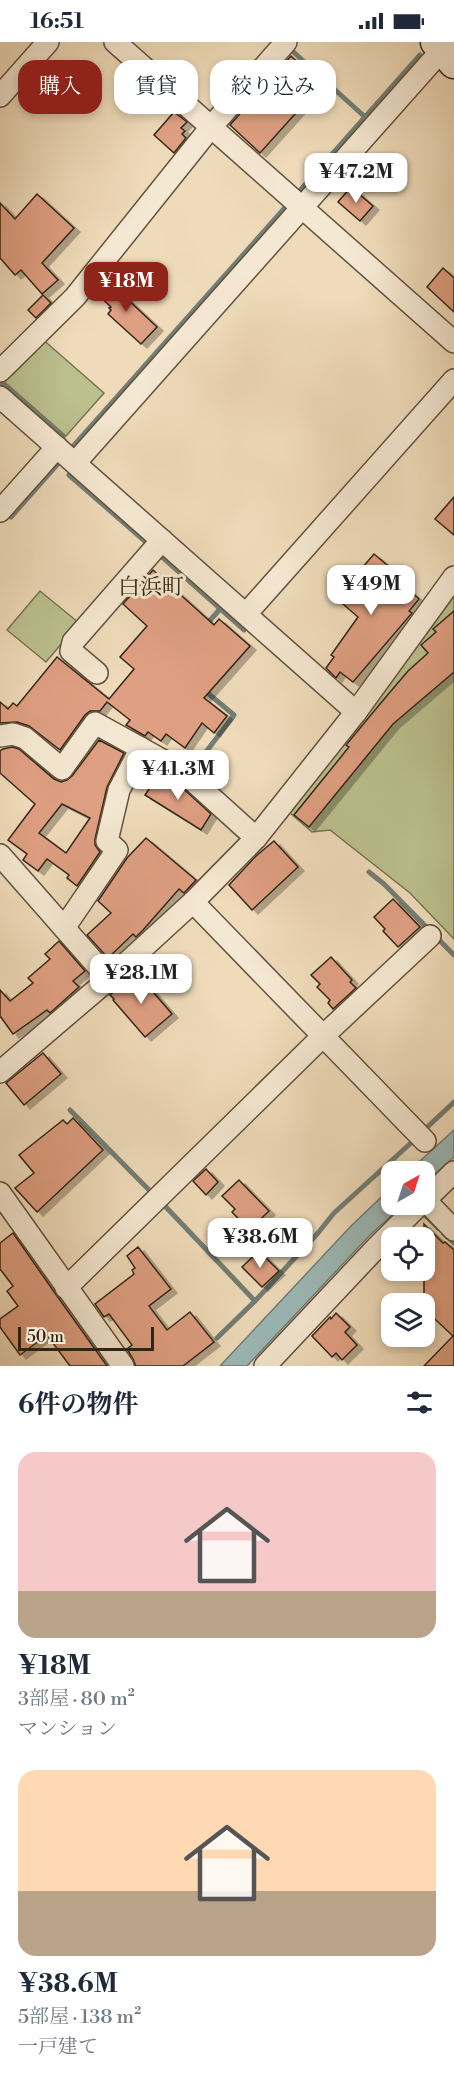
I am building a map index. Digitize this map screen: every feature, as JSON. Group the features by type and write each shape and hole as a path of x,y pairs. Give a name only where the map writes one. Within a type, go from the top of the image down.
{"street":[{"path":"0,96 48,42"},
{"path":"115,42 454,342"},
{"path":"0,371 75,297 211,127 286,42"},
{"path":"0,511 66,455 296,203 446,49"},
{"path":"246,614 454,380"},
{"path":"0,397 356,712"},
{"path":"97,673 71,651 73,642 162,540"},
{"path":"0,1072 109,979 193,902 256,838 356,712 454,577"},
{"path":"0,736 13,734 25,738 62,768 95,723 191,778 256,838"},
{"path":"64,928 117,850 107,842 119,790 141,748"},
{"path":"0,855 109,979"},
{"path":"193,902 425,1141"},
{"path":"66,1288 322,1037 430,936"},
{"path":"435,1190 454,1172"},
{"path":"0,1193 123,1366"},
{"path":"265,1366 410,1215"},
{"path":"435,1215 454,1230"}],"green space":[{"path":"40,337 104,393 66,436 0,378"},
{"path":"40,591 79,623 46,662 7,630"},
{"path":"454,594 454,939 410,893 330,830 312,832 290,813"}],"water":[{"path":"454,1130 454,1157 435,1175 435,1161 420,1161"},
{"path":"381,1198 381,1215 392,1215 370,1235 247,1366 220,1366 351,1226"}],"building":[{"path":"172,114 177,114 187,122 181,128 185,131 182,134 186,138 174,153 154,135"},
{"path":"240,114 295,114 260,153 230,125"},
{"path":"351,187 373,206 360,221 338,202"},
{"path":"37,194 74,228 42,263 58,280 42,294 21,270 15,275 0,258 0,203 15,219"},
{"path":"443,268 454,278 454,312 427,287"},
{"path":"107,280 157,327 141,344 108,314 111,307 96,293"},
{"path":"43,295 51,303 36,318 28,310"},
{"path":"454,497 454,535 435,519"},
{"path":"374,554 405,580 402,584 419,599 409,611 412,613 353,682 340,672 336,678 326,668 334,657 331,655 358,617 336,598"},
{"path":"153,570 214,625 219,619 250,646 204,698 227,716 214,733 202,723 185,748 166,734 161,741 148,732 145,736 126,725 130,720 107,702 100,711 90,711 85,715 60,750 29,726 17,722 0,723 0,702 8,709 13,703 17,706 57,657 109,699 134,669 120,657 147,626 123,604"},
{"path":"454,611 454,672 393,724 309,827 294,815 349,747 346,745 408,671 428,653 421,645 436,632 433,629"},
{"path":"99,740 124,753 107,787 95,839 95,845 100,852 77,886 67,878 69,875 47,859 38,871 23,860 27,854 8,840 35,804 0,773 0,751 12,747 19,749 54,779 61,782 72,776","holes":["62,804 90,818 66,853 39,833"]},
{"path":"160,773 175,781 211,814 201,830 145,795"},
{"path":"146,838 196,880 184,893 179,889 136,937 133,934 108,958 87,935 111,913 98,901 127,858"},
{"path":"274,841 298,867 252,910 229,885 256,856"},
{"path":"393,899 420,927 398,947 374,917"},
{"path":"59,941 85,971 73,981 79,987 50,1013 47,1010 13,1034 0,1016 0,990 10,1001 33,983 28,978 50,959 45,954"},
{"path":"331,957 352,980 350,982 356,988 333,1009 328,1003 330,1000 317,987 320,984 311,975"},
{"path":"136,972 172,1014 145,1037 110,995"},
{"path":"43,1053 61,1074 24,1105 6,1083"},
{"path":"73,1118 103,1150 37,1212 15,1188 34,1173 19,1155 63,1120 67,1124"},
{"path":"206,1169 218,1182 206,1195 193,1181"},
{"path":"239,1180 269,1211 249,1230 232,1212 235,1209 222,1196"},
{"path":"13,1233 107,1366 70,1366 47,1335 20,1355 0,1327 0,1319 18,1306 7,1291 13,1286 0,1269 0,1243"},
{"path":"435,1235 454,1250 454,1366 424,1366 453,1336 435,1319 435,1293 424,1293 424,1281 435,1281"},
{"path":"138,1247 171,1289 149,1306 167,1330 190,1312 214,1342 183,1366 136,1366 127,1349 132,1345 109,1314 104,1317 95,1304 134,1274 132,1270 135,1268 127,1256"},
{"path":"259,1251 279,1271 262,1287 242,1267"},
{"path":"336,1313 350,1327 345,1332 357,1345 342,1360 336,1353 332,1357 312,1336"}],"waterway":[{"path":"289,48 365,117"},
{"path":"296,195 420,55"},
{"path":"69,451 290,202"},
{"path":"0,382 63,437"},
{"path":"11,517 63,458"},
{"path":"69,475 147,543"},
{"path":"162,557 244,630"},
{"path":"206,625 220,609"},
{"path":"193,769 234,715 204,690"},
{"path":"369,872 384,884 454,955"},
{"path":"422,1132 454,1102"},
{"path":"70,1110 152,1193"},
{"path":"217,1338 255,1301 334,1213 412,1142"},
{"path":"164,1205 255,1301"},
{"path":"425,1215 438,1228"},
{"path":"444,1234 454,1243"}],"district":[{"name":"白浜町","path":"151,587"}]}
